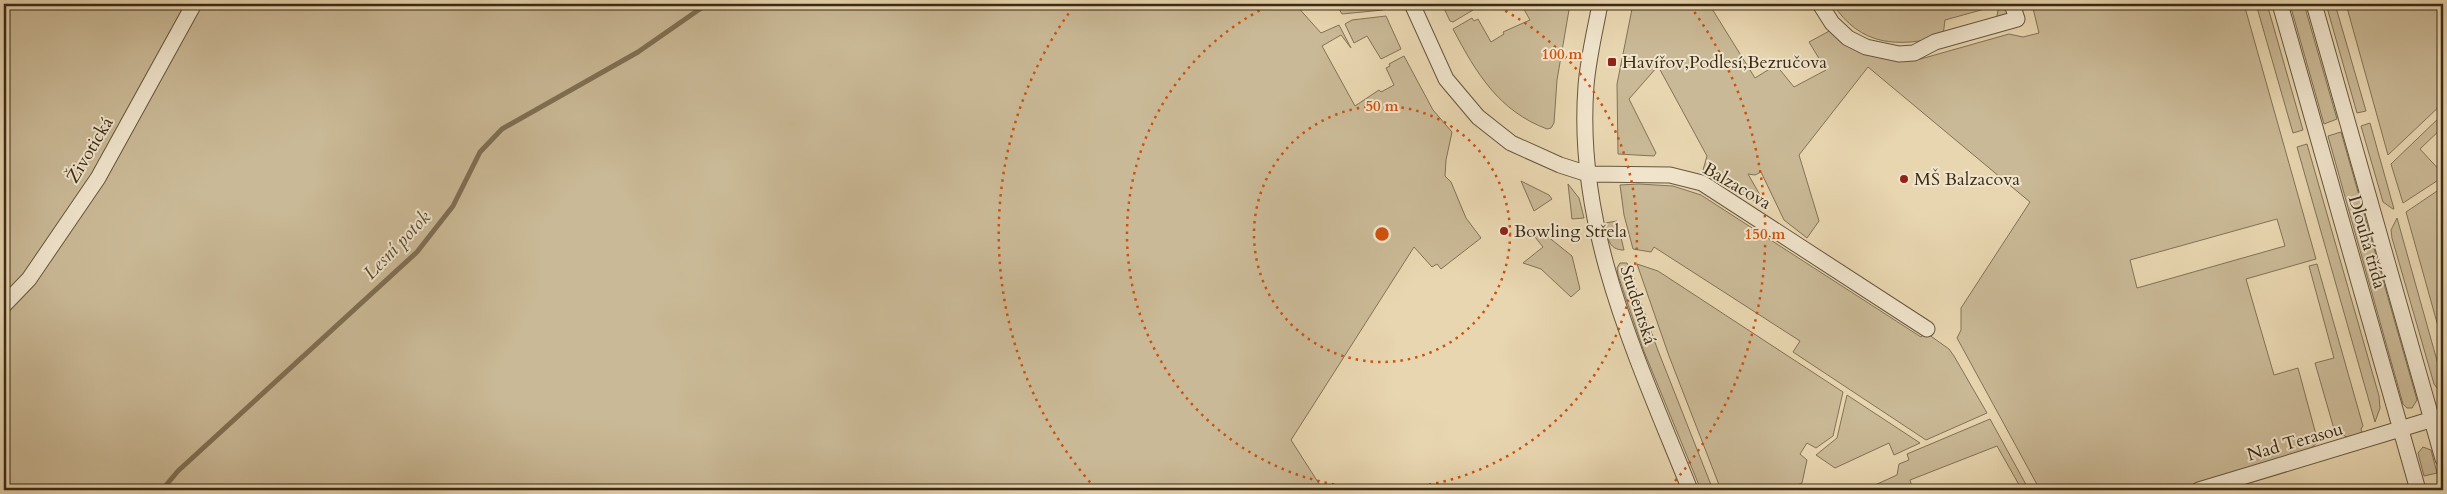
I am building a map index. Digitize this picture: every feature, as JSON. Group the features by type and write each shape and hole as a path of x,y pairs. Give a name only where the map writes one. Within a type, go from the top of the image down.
{"street":[{"name":"Životická","path":"4,305 28,279 98,178 194,4"},
{"name":"Balzacova","path":"1412,4 1446,79 1478,118 1511,143 1560,165 1588,174 1670,175 1702,183 1927,328"},
{"name":"Studentská","path":"1600,4 1586,86 1588,174 1599,242 1615,300 1690,490"},
{"path":"1820,4 1832,23 1848,38 1866,48 1900,54 1914,53 1935,42 2017,19 2012,4"},
{"name":"Dlouhá třída","path":"2280,4 2418,490"},
{"name":"Dlouhá třída","path":"2314,4 2438,418 2443,459"},
{"name":"Nad Terasou","path":"2199,490 2438,418"}],"shaded area":[{"path":"4,4 1295,4 1321,33 1339,25 1351,48 1341,35 1322,46 1355,106 1379,90 1381,92 1394,85 1386,68 1390,66 1389,64 1404,56 1433,110 1452,132 1446,160 1445,176 1451,182 1466,218 1481,238 1441,269 1437,264 1432,267 1414,247 1291,440 1323,490 4,490"},
{"path":"1336,4 1381,4 1383,10 1342,14"},
{"path":"1442,4 1469,4 1473,10 1453,22 1450,21"},
{"path":"1521,4 1570,4 1557,80 1554,123 1551,128 1547,129 1515,112 1502,101 1480,75 1453,29 1472,18 1474,21 1478,19 1491,42 1504,34 1503,32 1530,20"},
{"path":"1633,4 1709,4 1755,78 1776,65 1794,87 1826,70 1809,42 1833,29 1917,60 2009,34 2023,37 2039,33 2032,4 2244,4 2316,259 2246,279 2274,375 2298,368 2318,442 2310,449 2174,490 2040,490 1957,338 1961,330 1961,308 2030,202 1868,67 1799,155 1819,221 1807,238 1784,220 1761,172 1755,175 1748,174 1768,209 1703,170 1707,156 1658,66 1629,99 1656,153 1654,156 1618,154 1617,84","holes":["2277,219 2285,246 2137,288 2130,260"]},
{"path":"1833,4 2008,4 2008,14 1996,21 1999,5 1945,20 1943,36 1911,42 1896,42 1868,36 1844,18"},
{"path":"2256,4 2267,4 2303,130 2293,133"},
{"path":"2290,4 2304,4 2337,119 2324,124"},
{"path":"2326,4 2335,4 2366,111 2357,113"},
{"path":"2346,4 2443,4 2443,103 2388,155"},
{"path":"1386,16 1401,49 1381,59 1367,36 1354,43 1345,24 1352,20"},
{"path":"2443,114 2443,127 2420,149 2443,174 2443,177 2403,203 2391,164"},
{"path":"2370,123 2394,209 2383,202 2361,126"},
{"path":"2341,132 2417,400 2412,408 2407,408 2403,404 2328,136"},
{"path":"2307,144 2379,396 2380,408 2375,422 2297,147"},
{"path":"1521,181 1549,195 1552,199 1534,211"},
{"path":"1568,184 1579,198 1584,218 1572,219"},
{"path":"1620,185 1673,186 1701,195 1921,337 1925,332 1949,349 1987,413 1926,440 1793,352 1800,341 1654,247 1651,252 1633,249 1624,215"},
{"path":"2443,187 2443,344 2406,212"},
{"path":"2397,218 2443,382 2443,396 2434,384 2392,238 2391,230"},
{"path":"1617,221 1624,250 1614,248 1608,237 1605,223"},
{"path":"1537,228 1572,256 1580,289 1571,297 1541,269 1523,263 1543,247 1531,232"},
{"path":"1620,263 1627,263 1657,348 1713,490 1701,490 1643,349 1618,275 1617,268"},
{"path":"1637,264 1658,271 1843,392 1833,436 1816,448 1807,443 1800,454 1807,460 1802,483 1785,490 1721,490 1669,356"},
{"path":"2317,264 2363,426 2361,429 2362,433 2348,438 2334,429 2315,363 2334,358 2309,266"},
{"path":"1847,395 1920,443 1894,455 1889,443 1835,468 1816,455 1837,438"},
{"path":"1990,419 2029,490 2022,490 1997,446 1910,480 1913,490 1864,490 1897,475 1899,464 1909,460 1907,454"},
{"path":"2423,447 2431,450 2437,473 2424,476 2418,453"}],"waterway":[{"name":"Lesní potok","path":"162,490 178,471 417,252 453,206 480,152 502,129 638,52 707,4"}],"place":[{"name":"Havířov,Podlesí,Bezručova","path":"1612,62"},
{"name":"MŠ Balzacova","path":"1904,179"},
{"name":"Bowling Střela","path":"1504,231"}]}
